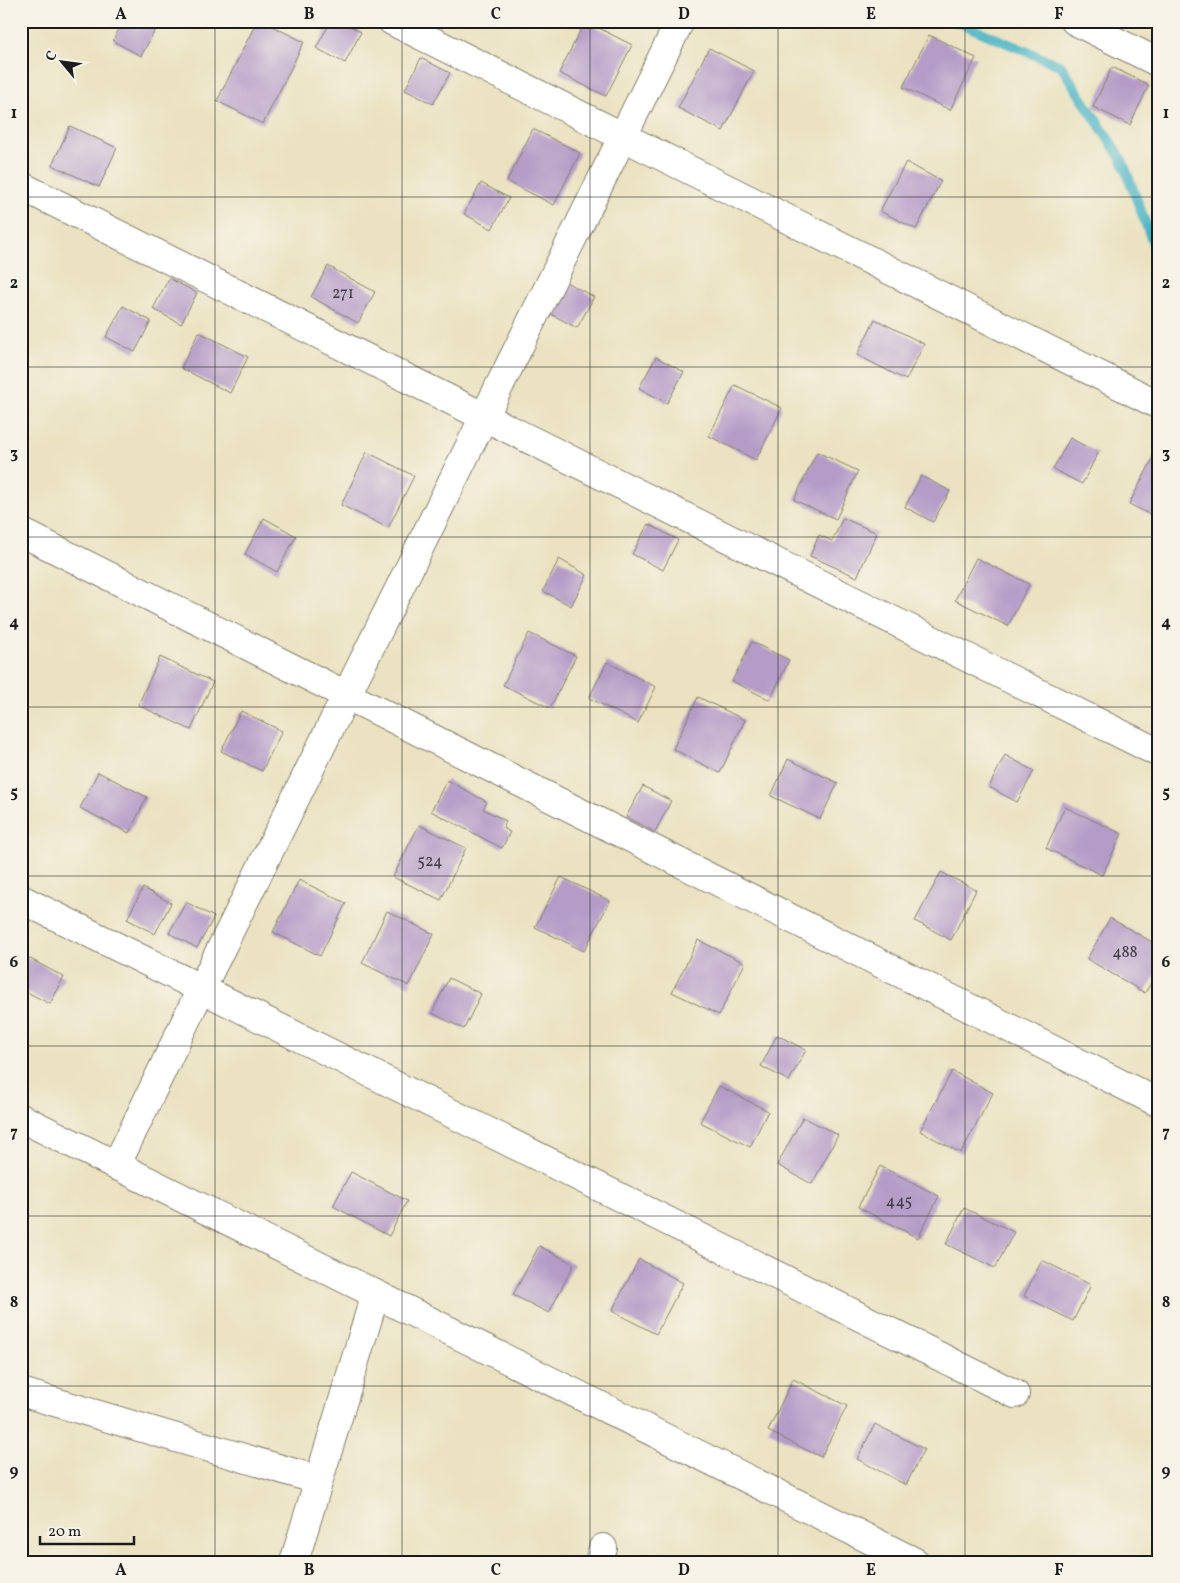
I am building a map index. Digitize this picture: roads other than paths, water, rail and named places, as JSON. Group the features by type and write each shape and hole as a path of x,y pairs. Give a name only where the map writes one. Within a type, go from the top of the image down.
{"street":[{"path":"392,21 1159,405"},
{"path":"116,1166 201,989 680,21"},
{"path":"1075,21 1159,63"},
{"path":"21,186 1159,753"},
{"path":"21,532 1159,1103"},
{"path":"21,899 1015,1394"},
{"path":"21,1118 915,1562"},
{"path":"294,1562 375,1295"},
{"path":"21,1392 318,1480"}],"waterway":[{"path":"955,21 1061,66 1122,160 1159,259"}]}
